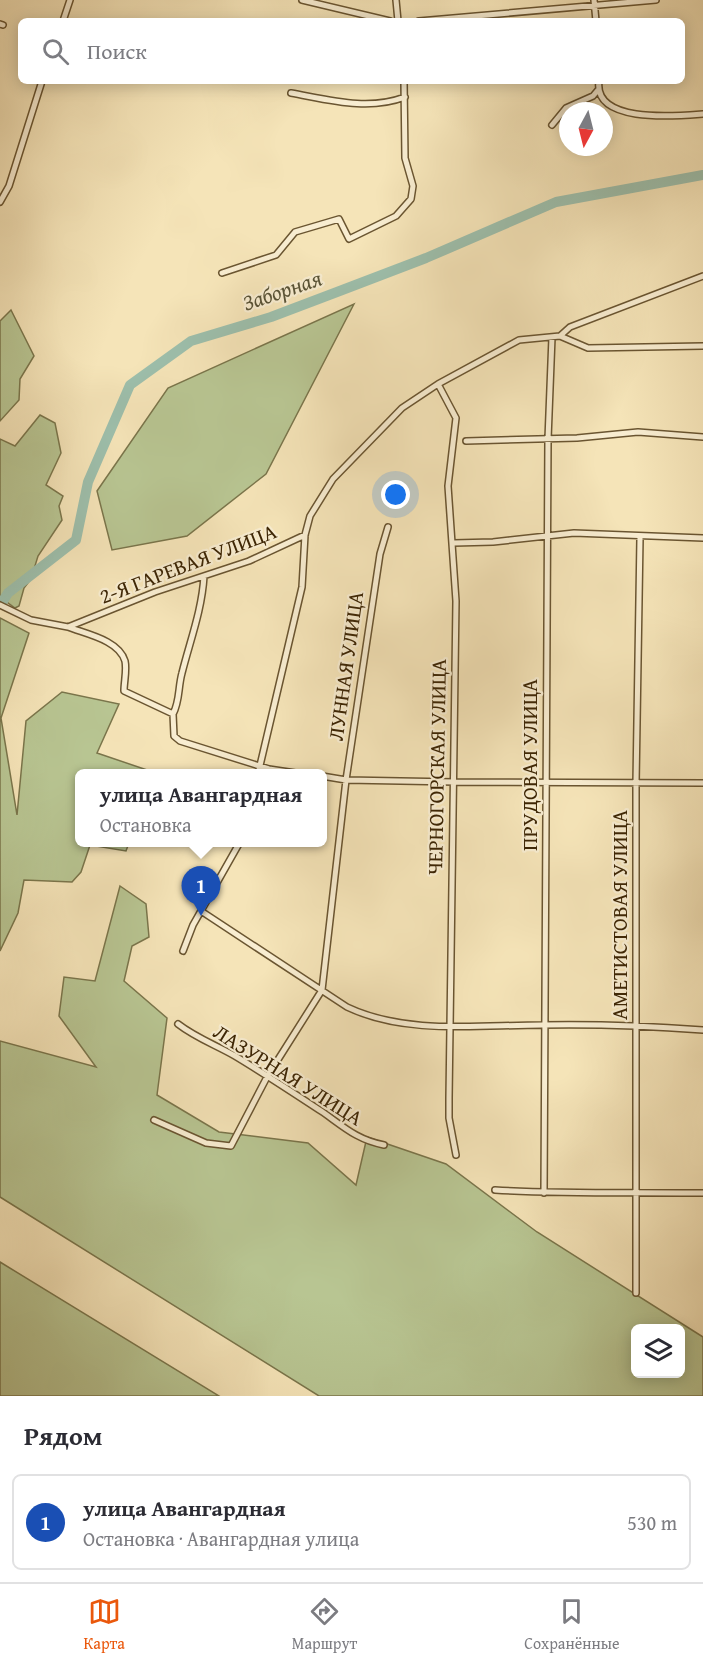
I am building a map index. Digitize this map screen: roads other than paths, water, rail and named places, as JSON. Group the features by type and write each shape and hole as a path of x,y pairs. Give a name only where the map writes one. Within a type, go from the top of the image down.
{"street":[{"path":"64,18 70,0"},
{"path":"302,0 377,18"},
{"path":"396,0 398,18"},
{"path":"448,18 594,3 656,0"},
{"path":"594,3 596,18"},
{"path":"0,202 9,186 41,84"},
{"path":"222,273 276,255 295,232 339,219 349,239 396,216 411,199 413,186 405,158 404,84"},
{"path":"552,125 566,108 593,96 599,84"},
{"path":"598,90 604,102 630,114 703,114"},
{"path":"291,93 359,105 391,102 405,97"},
{"path":"703,276 570,327 560,336 588,348 703,346"},
{"name":"2-Я ГАРЕВАЯ УЛИЦА","path":"68,627 155,591 258,558 305,535 310,516 333,479 402,408 438,384 519,340 560,336"},
{"name":"ПРУДОВАЯ УЛИЦА","path":"544,1193 548,439 552,337"},
{"name":"ЧЕРНОГОРСКАЯ УЛИЦА","path":"438,384 456,418 448,486 454,543 456,601 449,1118 456,1155"},
{"path":"465,441 548,439 638,432 703,437"},
{"name":"ЛУННАЯ УЛИЦА","path":"322,990 346,780 380,554 388,527"},
{"path":"454,543 493,542 548,534 574,533 640,538 703,538"},
{"path":"258,769 302,587 305,535"},
{"name":"АМЕТИСТОВАЯ УЛИЦА","path":"636,1293 636,783 640,538"},
{"path":"204,576 201,602 181,674 177,705 173,714 174,736 180,741 269,769"},
{"path":"0,605 41,623 68,627 105,640 119,651 126,662 124,691 173,714"},
{"path":"327,777 346,780 455,782 703,783"},
{"path":"183,951 201,911 238,847"},
{"path":"201,911 322,990 371,1018 452,1026 544,1024 703,1030"},
{"path":"154,1120 206,1143 231,1146 267,1077 322,990"},
{"name":"ЛАЗУРНАЯ УЛИЦА","path":"178,1024 325,1114 350,1134 365,1142 384,1145"},
{"path":"495,1190 544,1193 703,1193"}],"waterway":[{"name":"Заборная","path":"3,601 8,593 76,540 88,482 130,385 191,341 271,317 337,292 426,258 556,202 703,175"}],"place":[{"name":"улица Авангардная","path":"201,916"}]}
